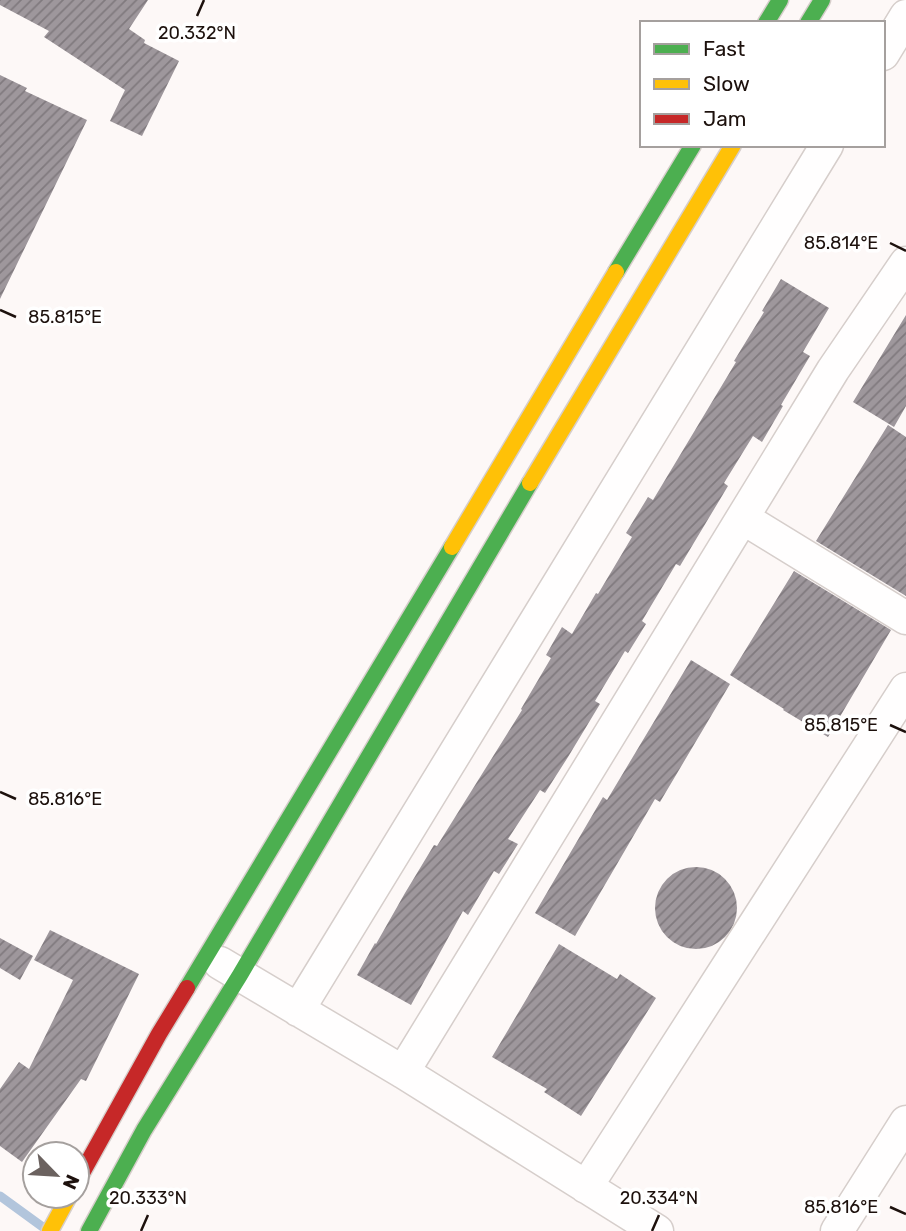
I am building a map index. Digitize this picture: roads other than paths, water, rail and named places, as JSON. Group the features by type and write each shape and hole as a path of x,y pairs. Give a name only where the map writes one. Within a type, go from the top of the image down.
{"street":[{"path":"767,21 780,0"},
{"path":"809,21 822,0"},
{"path":"885,51 906,16"},
{"path":"91,1157 206,955 692,147"},
{"path":"92,1226 144,1130 240,975 732,147"},
{"path":"298,1010 826,147"},
{"path":"403,1072 833,370 906,263"},
{"path":"743,518 906,618"},
{"path":"586,1187 906,689"},
{"path":"206,955 403,1072 657,1231"},
{"path":"837,1231 906,1122"},
{"path":"50,1231 61,1210"}],"waterway":[{"path":"0,1196 44,1228"}]}
